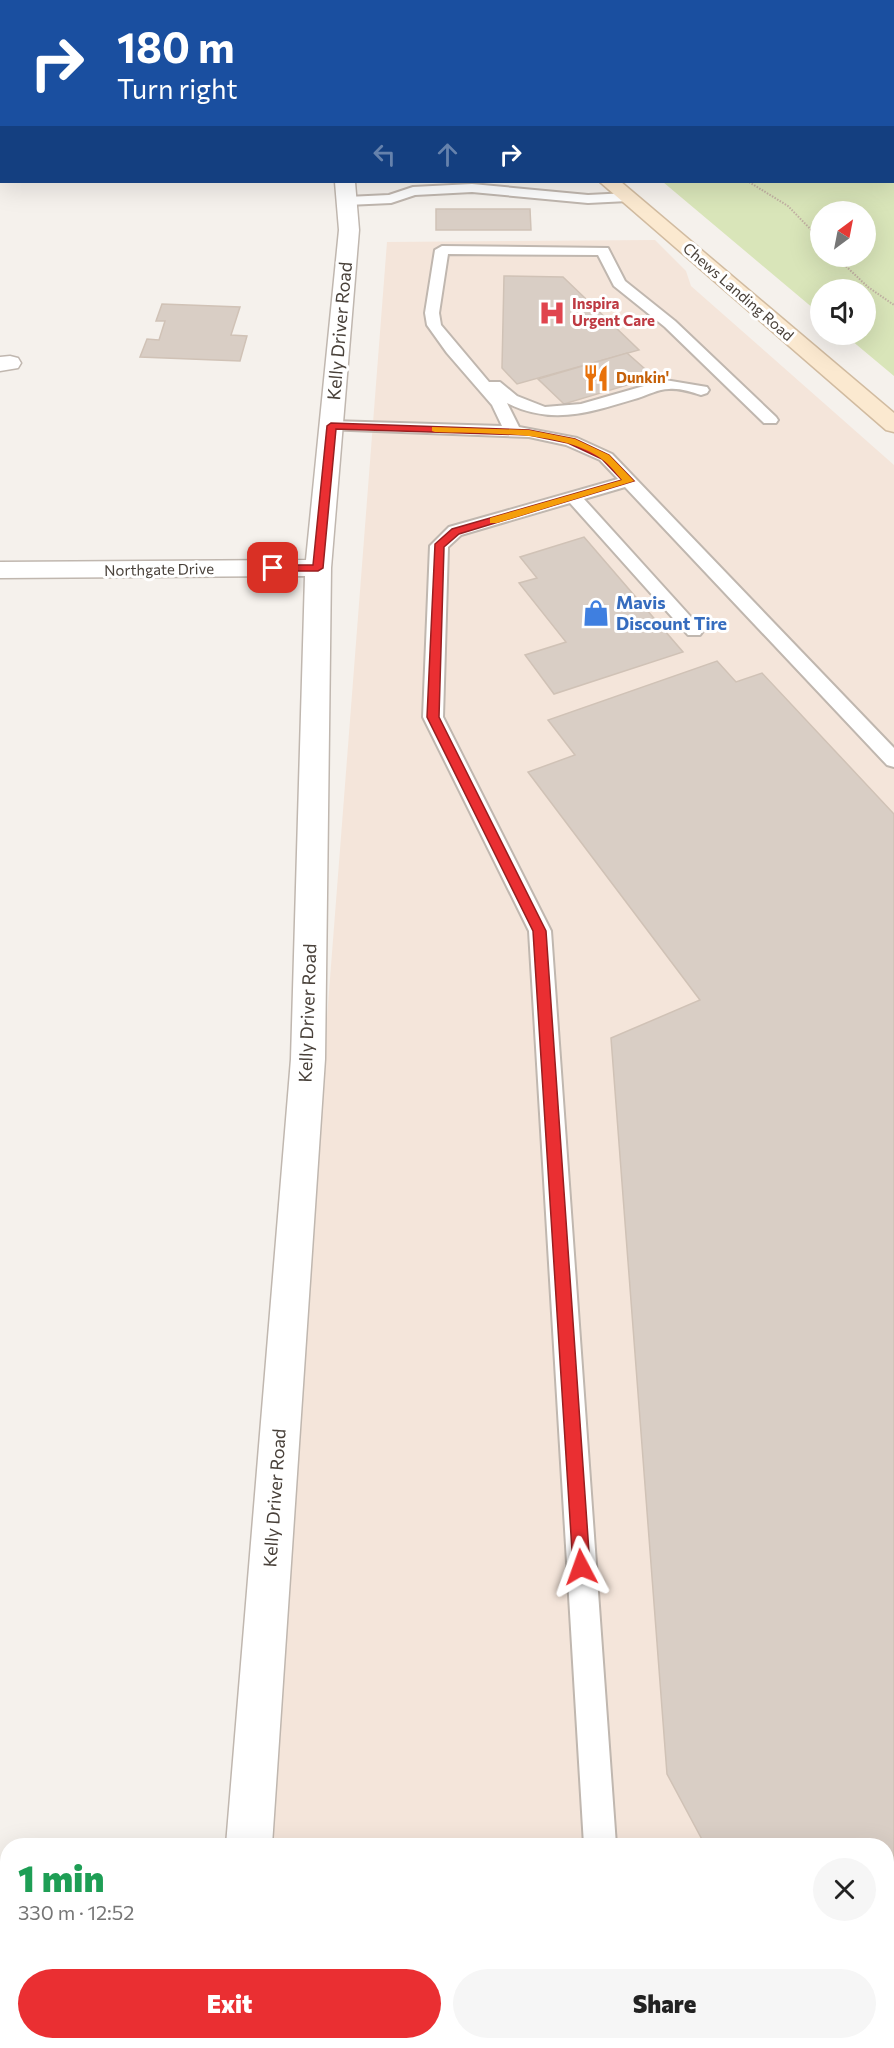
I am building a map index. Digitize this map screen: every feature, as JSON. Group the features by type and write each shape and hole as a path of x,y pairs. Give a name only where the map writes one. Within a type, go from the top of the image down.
{"main road":[{"name":"Chews Landing Road","path":"611,183 894,425"}],"street":[{"name":"Kelly Driver Road","path":"250,1838 308,1059 318,568 349,230 346,191"},
{"name":"Northgate Drive","path":"0,570 318,568"}],"lane":[{"path":"554,183 570,196"},
{"path":"346,191 391,199 413,191 472,188 588,199 628,197"},
{"path":"513,432 500,403 452,351 434,325 432,314 442,250 603,252 619,283 670,324 770,420"},
{"path":"434,325 504,395 524,408 550,413 592,406 669,384 701,390"},
{"path":"537,434 730,382"},
{"path":"331,426 537,434 571,441 606,457 894,760"},
{"path":"600,1838 540,931 433,717 439,546 455,531 629,481"},
{"path":"573,497 694,631"}],"path":[{"path":"751,183 781,200 810,226"},
{"path":"847,267 868,287 894,305"}],"shaded area":[{"path":"655,240 686,271 691,286 894,465 894,1838 264,1838 387,242"}],"green space":[{"path":"664,183 894,183 894,376 857,345 876,345 876,279 810,279 810,306"}],"building":[{"path":"436,209 530,209 531,230 436,230"},
{"name":"Inspira Urgent Care","path":"504,276 563,277 639,350 517,384 502,368"},
{"path":"162,304 240,307 231,335 247,336 240,361 140,357 147,339 159,340 165,321 156,321"},
{"name":"Dunkin'","path":"627,353 654,377 564,404 538,379"},
{"name":"Mavis Discount Tire","path":"584,537 683,652 554,694 525,655 566,642 519,583 537,578 520,557"},
{"path":"717,661 736,682 762,673 894,814 894,1838 701,1838 667,1774 611,1038 700,1000 528,772 575,755 548,720"}],"slow traffic":[{"path":"435,429 529,432 571,441 606,457 629,481 493,520"}],"place":[{"name":"Inspira Urgent Care","path":"552,313"},
{"name":"Dunkin'","path":"596,378"},
{"name":"Mavis Discount Tire","path":"596,613"}],"route":[{"path":"273,568 318,568 331,426 529,432 571,441 606,457 629,481 455,531 439,546 433,717 540,931 581,1567"}]}
